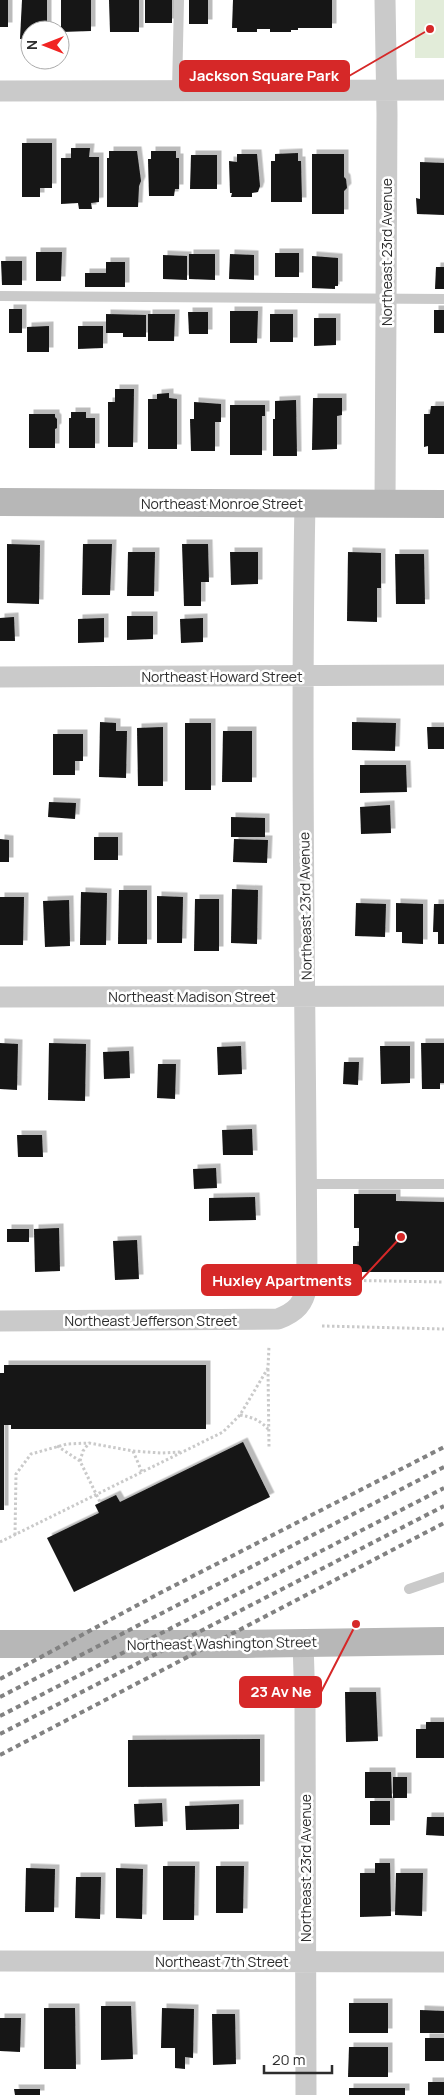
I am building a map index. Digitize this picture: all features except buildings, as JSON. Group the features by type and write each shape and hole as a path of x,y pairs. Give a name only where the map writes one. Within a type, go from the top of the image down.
{"street":[{"name":"Northeast 23rd Avenue","path":"385,0 387,124 385,504"},
{"path":"0,91 444,90"},
{"name":"Northeast Monroe Street","path":"0,502 444,504"},
{"name":"Northeast 23rd Avenue","path":"299,1308 305,1297 307,1286 302,676 305,503"},
{"name":"Northeast Howard Street","path":"0,677 444,675"},
{"name":"Northeast Madison Street","path":"0,997 444,996"},
{"name":"Northeast Jefferson Street","path":"0,1321 278,1319 289,1315 299,1308"},
{"name":"Northeast Washington Street","path":"0,1644 245,1644 444,1641"},
{"name":"Northeast 23rd Avenue","path":"303,1642 305,1706 306,2095"},
{"name":"Northeast 7th Street","path":"0,1962 444,1962"}],"lane":[{"path":"177,90 179,0"},
{"path":"0,296 444,299"},
{"path":"306,1184 444,1184"},
{"path":"409,1589 444,1577"}],"path":[{"path":"329,1280 444,1282"},
{"path":"322,1326 444,1329"},
{"path":"269,1346 269,1448"},
{"path":"0,1542 223,1432 240,1416 268,1368"},
{"path":"240,1416 261,1422 269,1429"},
{"path":"15,1535 16,1474 30,1454 57,1446 89,1443 133,1451 161,1453 184,1451"},
{"path":"80,1462 83,1451 89,1443"},
{"path":"57,1446 80,1462 100,1502"},
{"path":"133,1451 142,1472"}],"green space":[{"path":"415,0 444,0 444,58 415,58"}],"railway":[{"path":"0,1679 160,1593 444,1447"},
{"path":"0,1697 444,1467"},
{"path":"0,1716 444,1488"},
{"path":"0,1734 444,1506"},
{"path":"0,1755 444,1523"}],"place":[{"name":"Jackson Square Park","path":"430,29"},
{"name":"Huxley Apartments","path":"401,1237"},
{"name":"23 Av Ne","path":"356,1624"}]}
